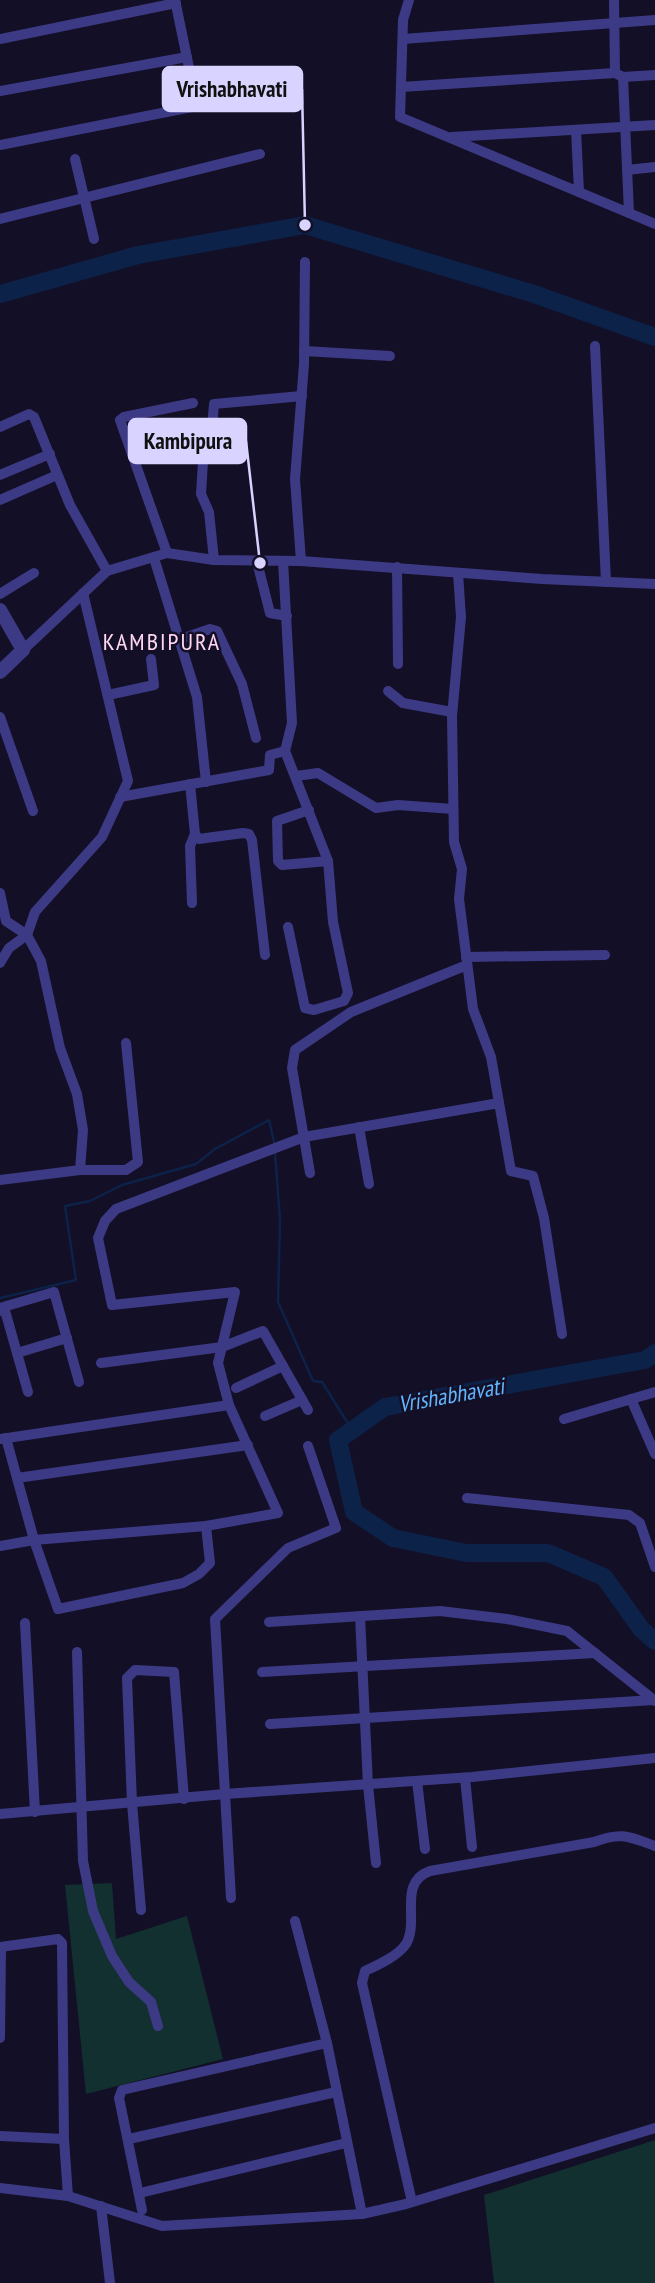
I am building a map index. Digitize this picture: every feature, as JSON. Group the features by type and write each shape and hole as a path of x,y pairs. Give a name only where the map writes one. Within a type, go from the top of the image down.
{"street":[{"path":"409,0 403,39 400,117 655,224"},
{"path":"614,0 629,213"},
{"path":"0,39 175,2 197,106 0,145"},
{"path":"403,39 655,20"},
{"path":"0,91 187,57"},
{"path":"401,87 655,75"},
{"path":"447,137 655,125"},
{"path":"576,130 579,192"},
{"path":"0,219 260,154"},
{"path":"75,159 94,239"},
{"path":"627,170 655,167"},
{"path":"301,561 295,479 302,396 305,262"},
{"path":"595,346 606,582"},
{"path":"304,351 390,356"},
{"path":"214,560 209,512 201,494 203,462 211,440 214,404 302,396"},
{"path":"167,554 120,420 193,403"},
{"path":"0,427 32,414 85,536 107,571"},
{"path":"0,475 50,454"},
{"path":"0,500 57,475"},
{"path":"0,672 107,571 167,554 214,560 301,561 655,584"},
{"path":"154,558 197,697 206,782"},
{"path":"283,561 292,723 285,751 328,861 332,922 348,993 344,1001 314,1010 305,1008 288,927"},
{"path":"257,562 270,613 287,616"},
{"path":"397,567 398,664"},
{"path":"0,594 34,573"},
{"path":"458,573 461,617 452,712 454,844 463,869 459,899 473,1012 490,1053 511,1172 533,1176 544,1218 562,1334"},
{"path":"0,962 9,948 27,935 35,912 102,837 128,781 83,593"},
{"path":"0,610 23,650"},
{"path":"181,639 210,629 218,631 242,684 256,738"},
{"path":"108,695 154,685 151,659"},
{"path":"388,691 403,703 452,712"},
{"path":"0,718 33,811"},
{"path":"120,797 270,770 270,755 285,751"},
{"path":"296,776 318,773 376,808 398,805 453,809"},
{"path":"190,784 195,834 190,846 192,903"},
{"path":"309,810 277,821 278,860 282,866 328,861"},
{"path":"195,834 199,839 249,834 253,840 265,955"},
{"path":"0,893 6,921 27,935 41,961 60,1048 76,1089 83,1124 80,1170"},
{"path":"310,1173 292,1068 295,1050 351,1012 467,961 605,955"},
{"path":"0,1180 80,1170 126,1171 138,1162 126,1043"},
{"path":"0,1546 34,1540 206,1527 278,1513 229,1405 218,1363 235,1292 112,1305 98,1238 105,1221 116,1209 304,1137 499,1103"},
{"path":"359,1127 369,1184"},
{"path":"28,1392 1,1309 54,1292 79,1382"},
{"path":"101,1363 222,1347 263,1331 305,1405 265,1416"},
{"path":"17,1353 67,1338"},
{"path":"236,1388 282,1366"},
{"path":"564,1419 655,1392"},
{"path":"631,1399 655,1454"},
{"path":"206,1527 210,1563 200,1574 183,1583 58,1609 3,1438 229,1405"},
{"path":"17,1478 248,1445"},
{"path":"230,1898 215,1619 288,1548 336,1528 308,1446"},
{"path":"467,1498 629,1515 640,1523 655,1567"},
{"path":"269,1622 440,1611 507,1619 567,1631 654,1700"},
{"path":"360,1616 368,1785 376,1863"},
{"path":"25,1623 35,1812"},
{"path":"77,1652 83,1861 93,1911 112,1956 129,1982 151,2001 158,2026"},
{"path":"262,1672 594,1653"},
{"path":"141,1910 132,1804 127,1678 135,1670 174,1672 184,1799"},
{"path":"270,1724 654,1700"},
{"path":"0,1814 81,1809 225,1794 466,1777 655,1758"},
{"path":"466,1777 472,1847"},
{"path":"417,1781 425,1849"},
{"path":"412,2202 362,1983 365,1971 405,1946 409,1937 411,1886 417,1878 430,1871 594,1842 615,1835 655,1846"},
{"path":"295,1921 327,2043 362,2214"},
{"path":"0,2038 0,1947 58,1939 62,1944 64,2139 68,2196"},
{"path":"142,2210 119,2098 122,2090 327,2043"},
{"path":"129,2139 335,2092"},
{"path":"0,2188 68,2196 162,2226 220,2225 362,2214 412,2202 655,2128"},
{"path":"0,2136 64,2139"},
{"path":"139,2193 346,2143"},
{"path":"101,2206 110,2283"}],"green space":[{"path":"112,1883 116,1939 187,1916 223,2059 86,2094 65,1885"},
{"path":"655,2140 655,2283 494,2283 484,2195"}],"waterway":[{"name":"Vrishabhavati","path":"0,294 138,255 305,225 534,294 655,337"},
{"path":"0,1298 76,1280 65,1206 90,1201 122,1185 196,1164 215,1149 269,1120 275,1146"},
{"path":"275,1152 280,1220 278,1302 313,1381 322,1382 352,1430"},
{"name":"Vrishabhavati","path":"655,1353 645,1360 385,1407 338,1440 354,1512 393,1538 466,1553 548,1553 604,1577 642,1630 655,1641"}],"place":[{"name":"Vrishabhavati","path":"305,225"},
{"name":"Kambipura","path":"260,563"}],"district":[{"name":"KAMBIPURA","path":"162,642"}]}
